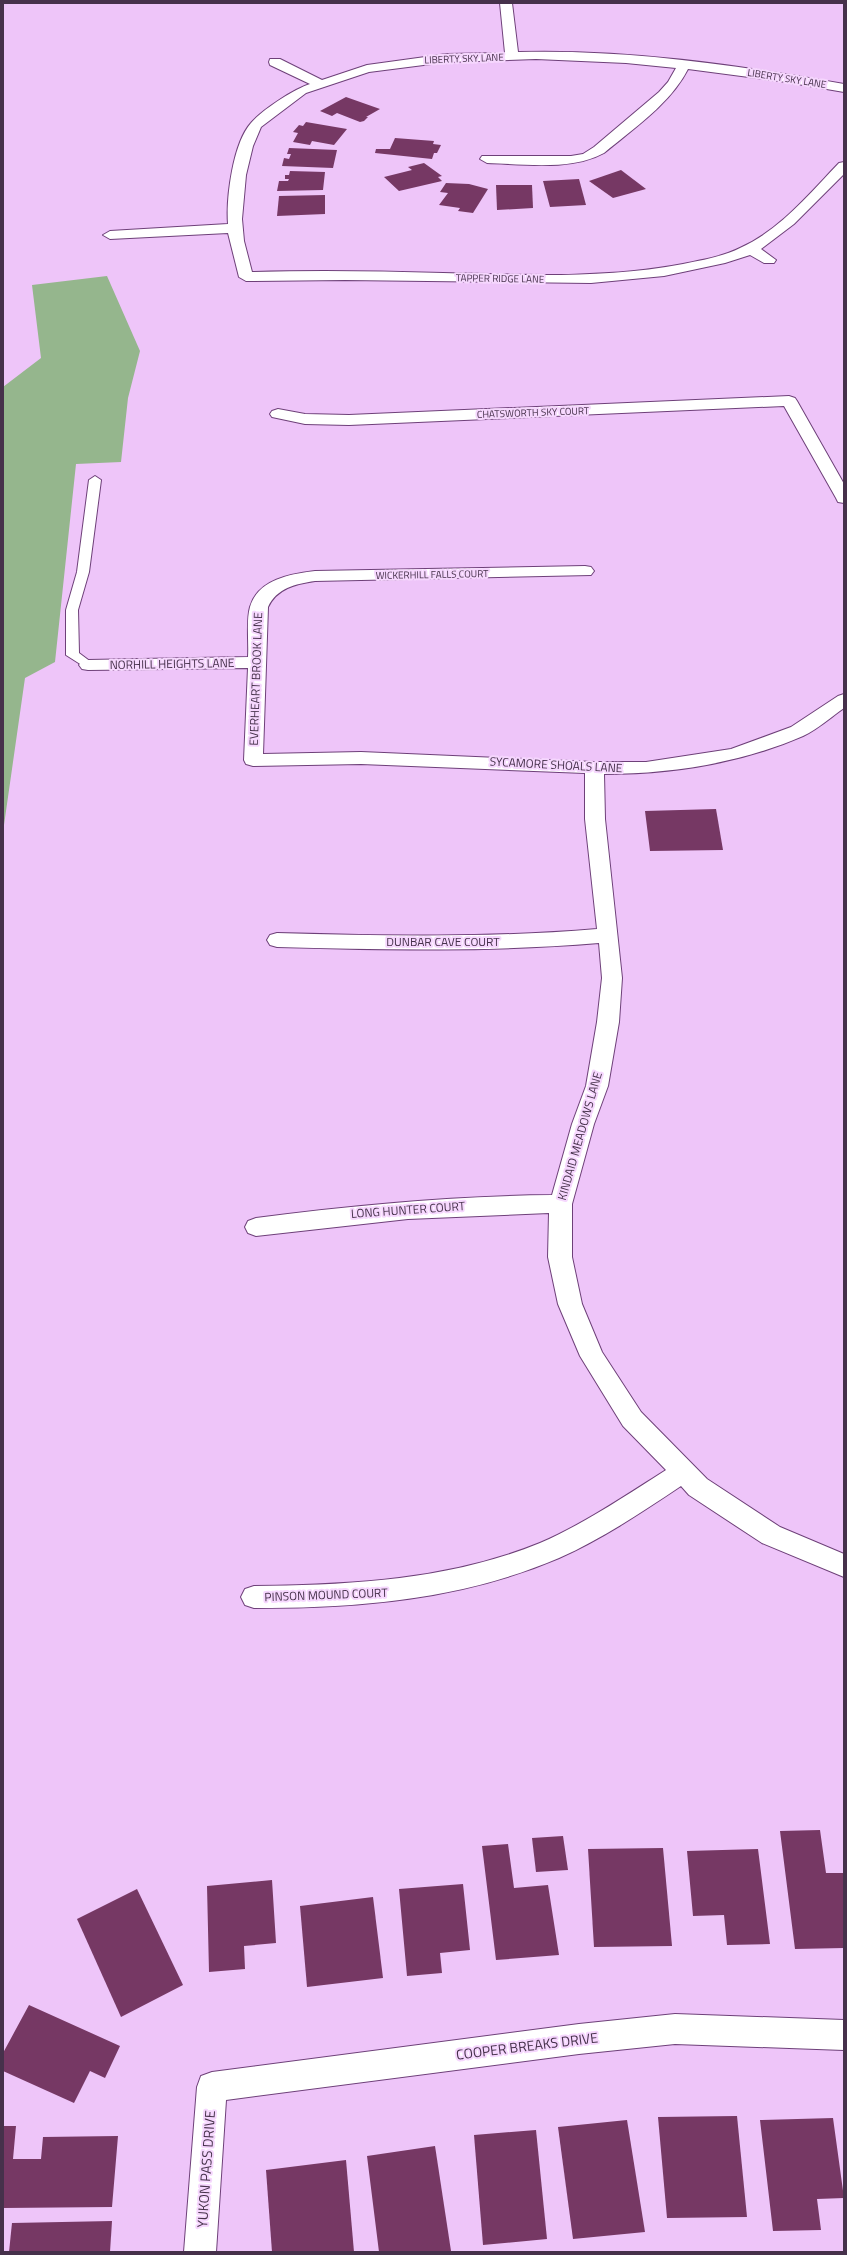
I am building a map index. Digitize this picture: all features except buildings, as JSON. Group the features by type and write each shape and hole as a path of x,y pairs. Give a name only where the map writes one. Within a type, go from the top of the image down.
{"street":[{"path":"506,3 512,56"},
{"name":"LIBERTY SKY LANE","path":"246,277 235,228 243,155 249,138 256,125 268,113 297,93 319,83 366,69 413,60 512,56 597,58 684,64 763,74 844,88"},
{"path":"275,62 319,83"},
{"path":"487,159 571,160 593,155 664,95 674,84 684,64"},
{"name":"TAPPER RIDGE LANE","path":"246,277 322,275 511,278 607,277 680,269 719,260 751,249 791,219 838,180 844,166"},
{"path":"110,235 235,228"},
{"path":"751,249 769,260"},
{"name":"CHATSWORTH SKY COURT","path":"278,414 305,419 348,420 789,401 844,498"},
{"name":"WICKERHILL FALLS COURT","path":"280,584 297,578 315,576 585,571"},
{"name":"EVERHEART BROOK LANE","path":"253,760 259,607 262,598 268,591 280,584"},
{"name":"NORHILL HEIGHTS LANE","path":"88,665 256,662"},
{"name":"SYCAMORE SHOALS LANE","path":"253,760 423,759 594,768 646,768 734,754 798,731 843,702"},
{"name":"KINDAID MEADOWS LANE","path":"594,768 595,820 612,978 608,1022 597,1086 583,1124 560,1204 560,1257 570,1304 592,1356 632,1419 698,1487 771,1535 844,1566"},
{"name":"DUNBAR CAVE COURT","path":"276,940 390,943 510,942 608,935"},
{"name":"LONG HUNTER COURT","path":"256,1227 321,1217 416,1208 497,1204 560,1204"},
{"name":"PINSON MOUND COURT","path":"254,1597 320,1597 389,1593 480,1575 550,1550 620,1513 683,1472"},
{"name":"COOPER BREAKS DRIVE","path":"212,2087 579,2039 675,2029 844,2035"},
{"name":"YUKON PASS DRIVE","path":"200,2252 212,2087"}],"lane":[{"path":"88,665 73,654 72,610 83,572 94,480"}],"green space":[{"path":"107,276 140,351 128,398 121,462 76,464 55,662 25,678 3,832 3,387 41,358 32,285"}]}
